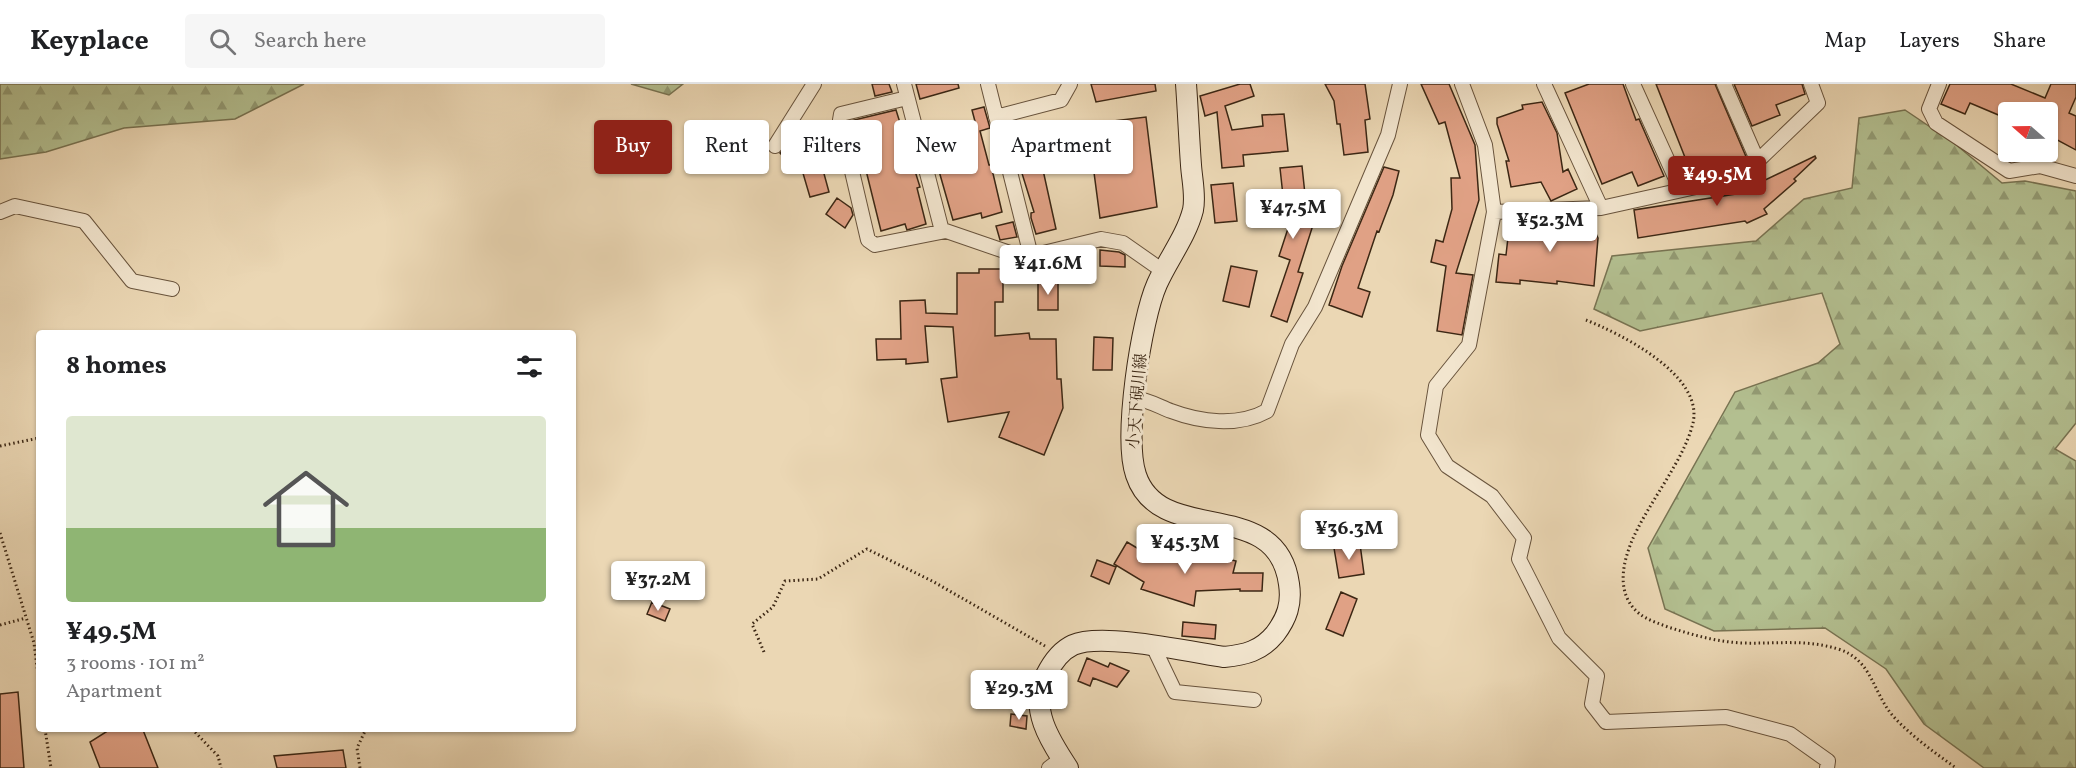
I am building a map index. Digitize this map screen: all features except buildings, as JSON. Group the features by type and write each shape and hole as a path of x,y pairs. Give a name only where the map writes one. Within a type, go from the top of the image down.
{"main road":[{"name":"小天下硯川線","path":"1059,655 1074,644 1099,640 1224,657 1243,656 1265,646 1285,621 1292,600 1288,575 1277,551 1258,535 1173,514 1152,501 1136,477 1131,457 1143,327 1148,307 1163,271 1188,225 1193,208 1186,84"},
{"path":"1059,655 1042,681 1039,711 1060,765"}],"street":[{"path":"775,146 814,84"},
{"path":"988,84 1031,256"},
{"path":"996,117 1061,100 1070,84"},
{"path":"1135,399 1196,420 1230,421 1257,417 1267,411 1292,344 1315,307 1388,135 1400,84"},
{"path":"1462,84 1485,144 1494,212 1469,345 1436,386 1428,435 1447,466 1492,496 1524,538 1519,559 1559,638 1597,676 1592,704 1606,722 1726,717 1790,734 1828,761 1827,768"},
{"path":"1544,84 1601,208"},
{"path":"1633,84 1682,190"},
{"path":"1724,84 1758,162"},
{"path":"1494,212 1601,208 1741,177 1818,103 1811,84"},
{"path":"1939,84 1929,109 1936,123 2009,171 2040,166 2076,176"},
{"path":"942,231 906,91 841,114 840,120 868,240 875,245 942,231 1012,254 1031,256 1101,239 1124,243 1163,271"},
{"path":"0,212 15,206 84,221 132,281 172,289"},
{"path":"1153,646 1175,692 1254,700"}],"path":[{"path":"1586,320 1617,334 1668,368 1680,381 1690,398 1693,410 1693,422 1678,456 1642,516 1629,549 1623,583 1634,610 1647,620 1718,641 1788,641 1818,644 1851,654 1862,663 1892,715 1926,746 1956,768"},
{"path":"0,446 36,439"},
{"path":"0,533 34,643 36,659"},
{"path":"764,652 752,624 773,607 785,581 818,579 867,549 934,582 1059,655"},
{"path":"0,625 26,618"},
{"path":"45,732 51,768"},
{"path":"195,732 218,756 221,768"},
{"path":"360,768 357,748 365,732"}],"green space":[{"path":"0,84 304,84 235,119 124,128 46,152 0,159"},
{"path":"631,84 683,84 669,95"},
{"path":"1905,110 1954,143 2002,183 2025,181 2076,191 2076,423 2055,449 2076,461 2076,768 1984,768 1924,724 1886,669 1825,628 1714,631 1665,609 1648,548 1735,392 1818,363 1840,344 1822,293 1640,331 1594,309 1612,256 1756,241 1804,199 1852,188 1859,118"}]}
